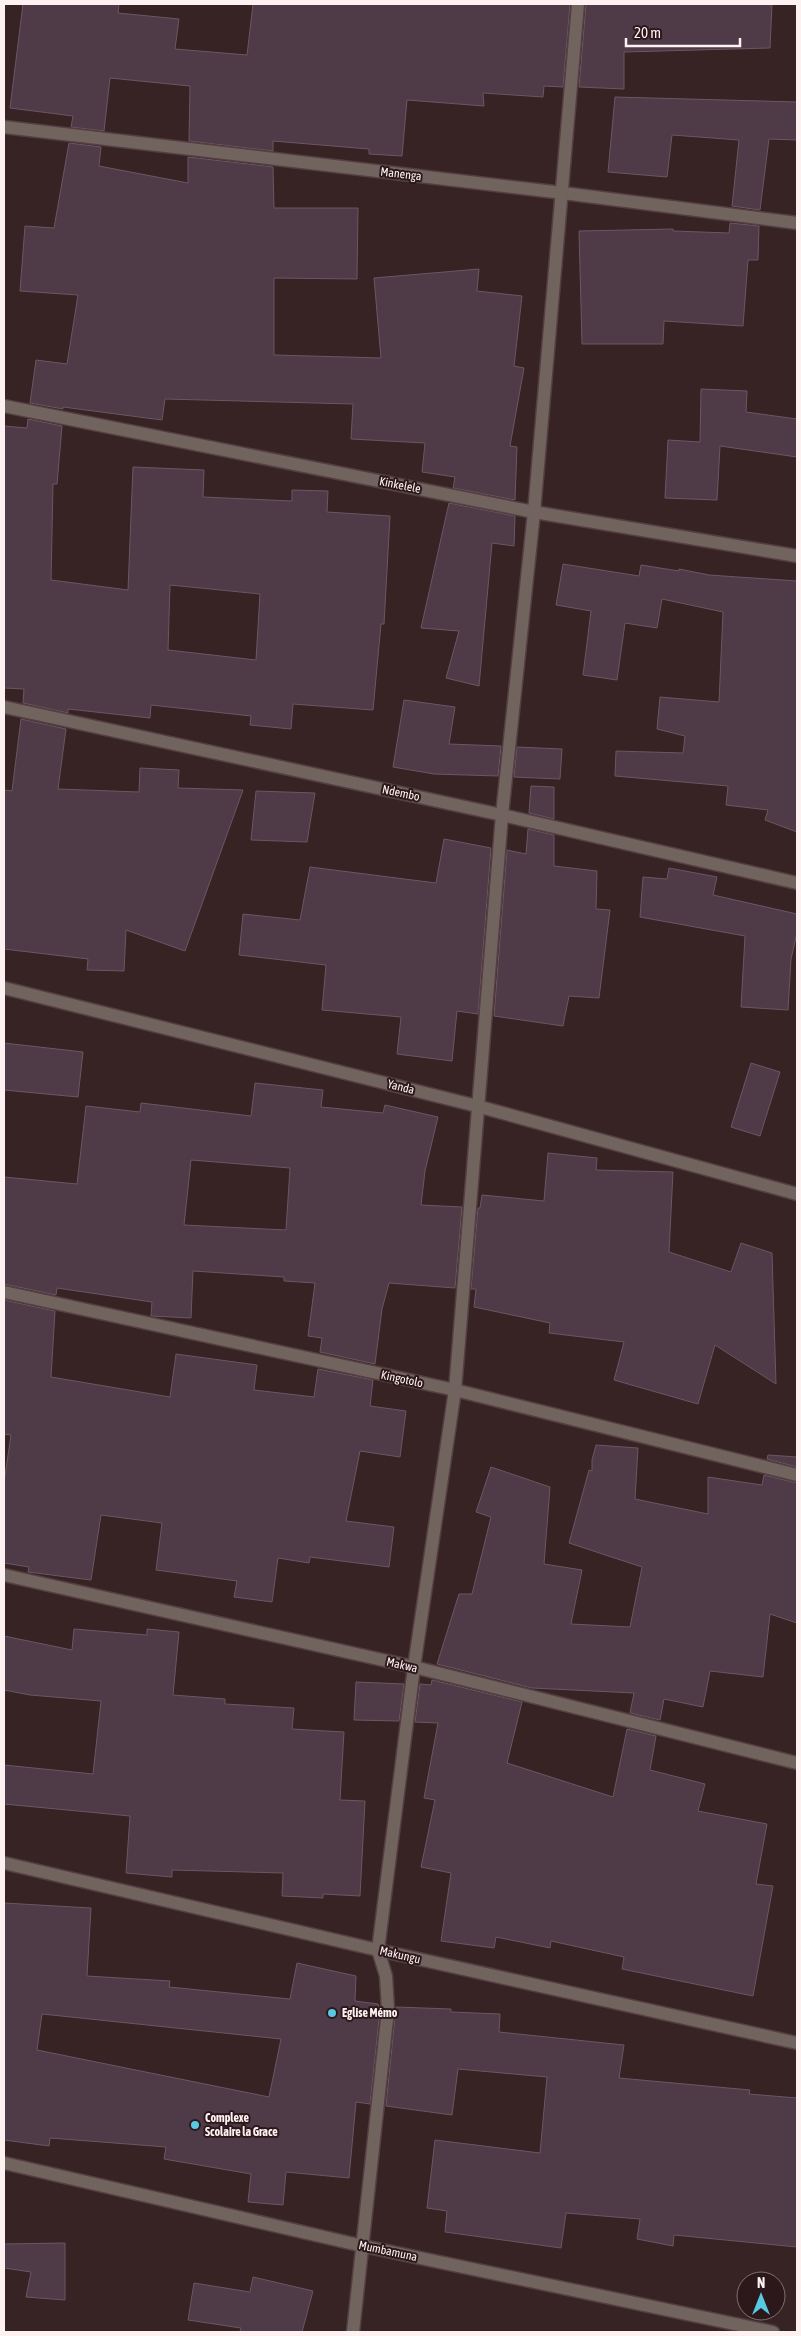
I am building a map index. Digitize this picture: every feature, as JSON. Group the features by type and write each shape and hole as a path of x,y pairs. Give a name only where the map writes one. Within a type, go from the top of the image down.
{"street":[{"path":"353,2332 388,2010 386,1976 378,1950 414,1667 455,1390 502,815 534,512 578,4"},
{"name":"Manenga","path":"4,127 563,192 797,223"},
{"name":"Kinkelele","path":"4,406 534,512 797,556"},
{"name":"Ndembo","path":"4,707 502,815 797,883"},
{"name":"Yanda","path":"4,988 477,1106 797,1194"},
{"name":"Kingotolo","path":"4,1292 455,1390 797,1475"},
{"name":"Makwa","path":"4,1575 414,1667 797,1763"},
{"name":"Makungu","path":"4,1863 378,1950 797,2043"},
{"name":"Mumbamuna","path":"4,2163 363,2246 773,2332"}],"building":[{"path":"23,4 119,4 118,13 179,19 175,49 247,55 253,4 570,4 563,87 544,86 543,97 483,93 484,106 407,100 402,156 369,154 369,149 273,141 273,151 189,141 190,86 110,78 104,131 71,127 73,116 10,108"},
{"path":"586,4 772,4 770,48 624,52 624,89 579,87"},
{"path":"615,97 797,102 797,140 769,139 760,210 732,206 739,140 672,135 667,177 608,172"},
{"path":"69,143 101,147 99,166 188,183 188,157 273,167 274,208 358,208 357,279 274,278 274,355 381,358 374,278 479,269 477,291 522,296 514,366 524,368 510,446 517,447 515,500 453,488 455,477 422,472 425,443 351,439 353,404 165,399 162,420 63,407 63,409 30,403 36,360 67,364 78,295 20,291 25,226 54,228"},
{"path":"730,223 759,226 758,260 748,260 743,326 664,321 663,344 582,344 579,231 673,229 673,231 729,233"},
{"path":"701,389 747,391 746,412 797,419 797,457 720,446 717,500 665,498 668,440 700,442"},
{"path":"28,419 62,426 57,484 53,484 51,580 128,590 133,467 204,470 203,497 292,501 292,490 328,491 327,512 390,516 384,624 381,624 373,710 293,704 291,729 250,725 251,716 151,705 150,718 68,709 68,713 23,703 24,689 4,688 4,426 27,428","holes":["170,585 260,594 256,660 168,650"]},
{"path":"449,503 515,516 514,546 492,543 479,686 446,678 459,631 421,628"},
{"path":"563,564 639,576 641,565 679,571 679,569 709,575 797,581 797,832 765,820 768,810 726,805 728,786 615,776 616,751 683,753 685,736 657,729 660,697 719,702 723,612 662,599 657,628 625,623 617,680 583,675 591,611 556,605"},
{"path":"404,700 455,707 449,744 501,746 498,776 434,774 393,767"},
{"path":"21,719 66,729 58,789 139,792 140,768 179,770 178,788 243,790 185,951 126,930 124,971 87,970 88,959 4,949 4,790 12,791"},
{"path":"517,747 562,749 560,779 514,777"},
{"path":"531,786 554,787 554,819 529,813"},
{"path":"256,791 315,793 307,842 251,840"},
{"path":"528,829 554,835 554,866 597,871 596,909 610,910 599,998 569,996 563,1026 494,1016 507,850 526,854"},
{"path":"444,839 491,848 478,1014 457,1011 452,1061 397,1054 401,1017 322,1010 326,965 239,955 243,914 300,920 310,867 436,883"},
{"path":"669,868 717,877 713,895 797,914 797,933 791,959 788,1010 741,1007 745,936 640,917 643,877 667,879"},
{"path":"4,1043 83,1052 78,1097 4,1090"},
{"path":"751,1063 780,1072 760,1136 731,1127"},
{"path":"255,1083 323,1090 321,1107 383,1113 385,1105 438,1117 425,1171 421,1205 462,1207 455,1288 389,1283 382,1309 375,1364 320,1352 322,1338 308,1336 315,1283 284,1281 284,1277 193,1271 191,1318 151,1316 152,1302 57,1288 56,1295 4,1284 4,1177 77,1184 86,1106 140,1112 141,1103 251,1116","holes":["191,1160 290,1168 286,1230 184,1225"]},
{"path":"548,1153 597,1158 596,1170 673,1172 669,1252 731,1272 741,1243 772,1253 776,1384 715,1345 698,1404 614,1380 624,1342 549,1333 550,1323 474,1307 476,1289 471,1289 478,1208 480,1208 482,1195 544,1201"},
{"path":"4,1300 55,1311 51,1377 170,1397 176,1354 257,1365 254,1390 314,1397 318,1369 373,1380 370,1406 406,1411 400,1457 360,1451 346,1521 394,1527 389,1567 310,1557 309,1563 278,1558 272,1602 234,1597 237,1581 156,1570 162,1523 101,1515 91,1580 28,1572 29,1567 4,1563 4,1483 11,1435 4,1434"},
{"path":"596,1445 638,1448 635,1499 708,1514 708,1477 762,1485 764,1475 797,1483 797,1623 770,1614 763,1677 710,1671 703,1707 664,1699 660,1720 630,1713 634,1693 532,1688 437,1664 459,1594 472,1594 491,1517 476,1512 491,1467 550,1487 544,1564 582,1570 571,1624 630,1627 642,1567 569,1543 589,1470 592,1471 592,1460"},
{"path":"768,1455 797,1457 797,1467 767,1459"},
{"path":"74,1629 147,1635 147,1629 179,1632 173,1695 225,1699 225,1704 294,1708 292,1729 344,1732 340,1800 365,1801 360,1896 323,1894 323,1898 282,1896 283,1873 172,1870 172,1877 126,1873 130,1816 4,1804 4,1765 93,1774 101,1701 30,1695 4,1690 4,1636 72,1650"},
{"path":"432,1680 522,1702 507,1763 613,1797 627,1729 656,1736 650,1770 705,1784 698,1811 767,1824 756,1884 773,1886 753,1996 622,1969 624,1957 551,1941 550,1948 496,1937 494,1948 441,1941 451,1873 421,1867 435,1800 424,1798 438,1723 415,1722 420,1684 431,1685"},
{"path":"356,1682 404,1684 399,1721 354,1720"},
{"path":"4,1903 91,1908 87,1976 170,1981 169,1987 290,1999 297,1963 356,1976 355,2001 378,2004 380,2010 370,2104 356,2102 349,2178 286,2172 283,2205 248,2202 251,2174 164,2159 166,2147 50,2138 49,2146 4,2140","holes":["42,2014 281,2039 269,2097 37,2050"]},
{"path":"396,2007 451,2009 451,2012 500,2014 499,2032 624,2045 619,2078 750,2090 749,2094 797,2098 797,2247 674,2235 673,2246 637,2239 640,2219 566,2213 561,2248 445,2232 447,2211 427,2208 435,2140 540,2153 547,2077 458,2069 452,2115 386,2106"},
{"path":"65,2243 65,2300 26,2297 31,2272 4,2268 4,2244"},
{"path":"253,2277 313,2291 302,2332 240,2332 241,2328 188,2320 194,2283 250,2292"}],"place":[{"name":"Eglise Mémo","path":"332,2013"},
{"name":"Complexe Scolaire la Grace","path":"195,2125"}]}
